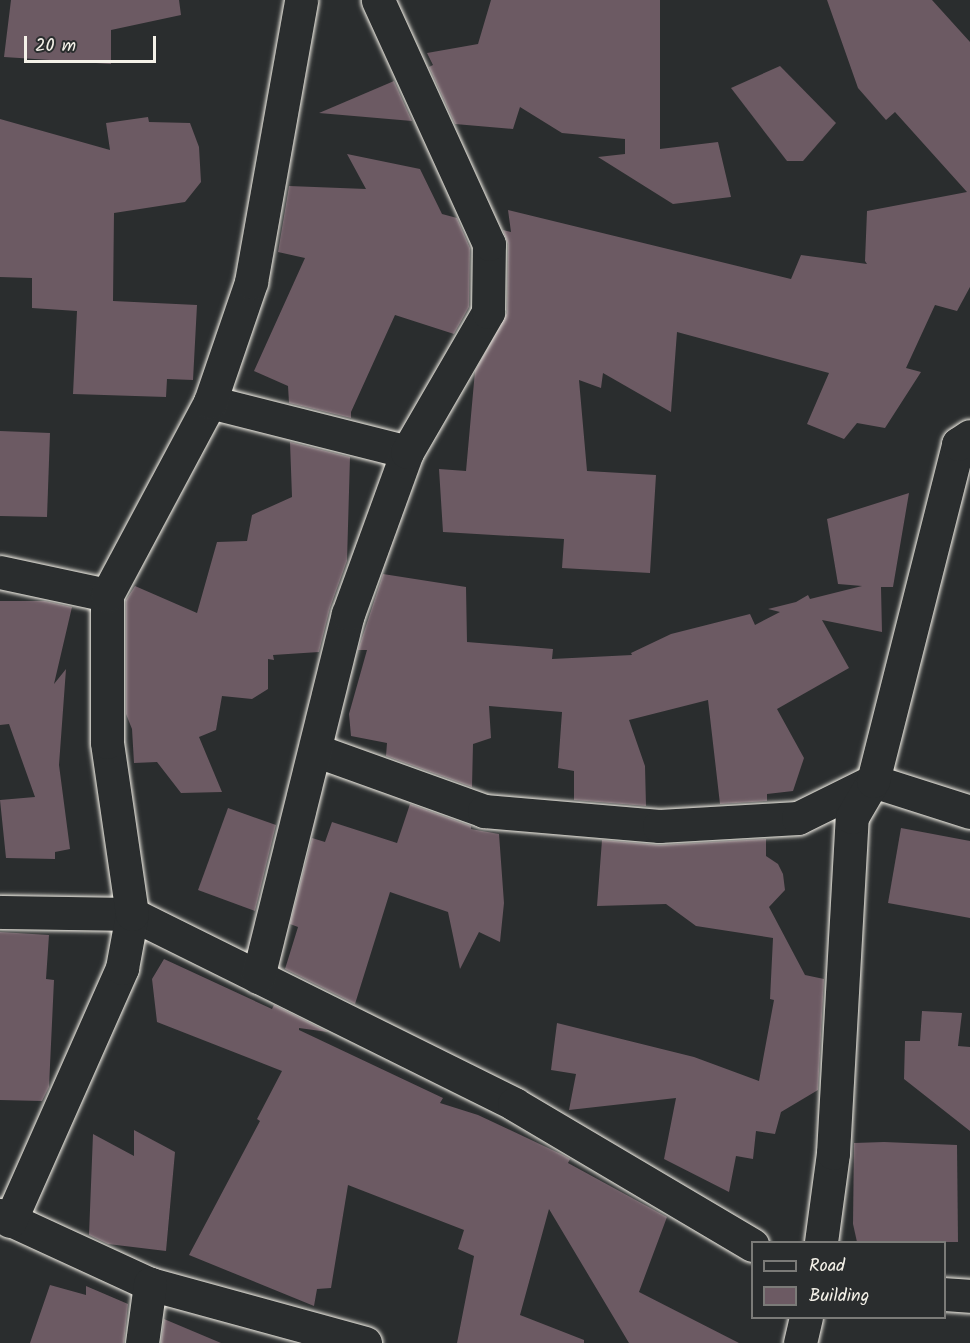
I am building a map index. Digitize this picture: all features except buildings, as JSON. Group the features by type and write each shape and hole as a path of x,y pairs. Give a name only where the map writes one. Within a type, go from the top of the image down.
{"street":[{"path":"301,0 251,282 210,402 107,595 107,742 132,914 122,968 5,1218 150,1284 366,1343"},
{"path":"258,977 348,614 407,452 488,312 489,244 378,0"},
{"path":"210,402 407,452"},
{"path":"821,1241 832,1153 852,817 873,781 957,444 970,436"},
{"path":"0,572 107,595"},
{"path":"315,750 484,811 659,826 798,819 873,781 970,812"},
{"path":"0,912 132,914 514,1104 751,1244"},
{"path":"142,1343 150,1284"},
{"path":"946,1294 970,1296"},
{"path":"800,1343 806,1319"}]}
